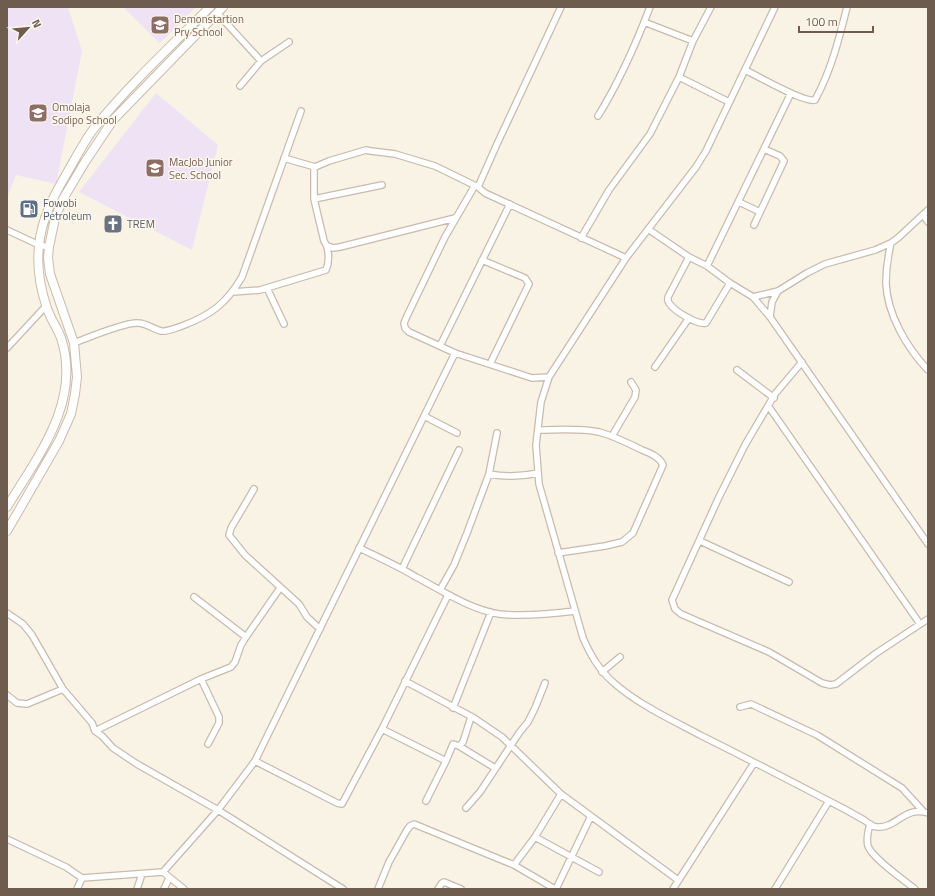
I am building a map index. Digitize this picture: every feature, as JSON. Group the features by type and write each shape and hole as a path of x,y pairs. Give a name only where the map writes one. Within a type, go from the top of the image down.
{"main road":[{"path":"7,507 48,438 60,413 64,395 66,357 60,335 46,306 38,260 39,245 47,214 57,190 94,128 152,65 210,7"},
{"path":"7,531 59,441 71,414 77,377 74,343 50,274 49,247 55,218 63,199 103,134 128,103 220,10"}],"street":[{"path":"549,377 532,378 455,353 409,332 405,328 404,323 455,218 476,187 562,7"},
{"path":"598,116 634,46 650,7"},
{"path":"581,238 609,190 650,134 680,77 694,41 711,7"},
{"path":"776,7 706,151 626,258 549,377 541,402 536,445 539,484 583,638 592,658 602,672 615,684 642,704 877,827 886,826 905,815 914,812 926,812"},
{"path":"745,70 792,93 811,101 815,100 831,65 848,7"},
{"path":"220,10 261,62"},
{"path":"644,22 694,41"},
{"path":"240,86 261,62 289,42"},
{"path":"680,77 729,102"},
{"path":"707,266 792,93"},
{"path":"74,343 137,322 162,331 176,328 196,321 219,307 233,292 242,277 301,111"},
{"path":"754,225 784,161 780,156 764,149"},
{"path":"284,158 314,167 366,150 395,154 434,166 486,193 626,258"},
{"path":"233,292 260,290 326,270 328,265 328,246 324,240 314,199 314,167"},
{"path":"314,199 382,185"},
{"path":"739,202 760,212"},
{"path":"440,346 510,204"},
{"path":"753,297 778,291 825,264 875,250 890,243 899,237 928,210"},
{"path":"923,215 928,222"},
{"path":"328,246 333,248 340,247 455,218"},
{"path":"7,230 39,245 49,247"},
{"path":"648,230 707,266 730,283 753,297 770,317 802,362 928,544"},
{"path":"890,243 887,261 886,284 890,304 906,341 919,361 928,370"},
{"path":"689,256 668,297 670,305 688,318 702,324 706,323 730,283"},
{"path":"482,260 525,278 529,284 490,364"},
{"path":"267,288 284,324"},
{"path":"770,317 772,302 778,291"},
{"path":"7,348 46,306"},
{"path":"655,367 688,318"},
{"path":"7,839 66,867 82,878 164,872 218,810 255,761 455,353"},
{"path":"802,362 774,398 745,445 719,497 700,542 672,600 675,608 681,614 769,652 822,683 830,685 836,684 875,654 928,619"},
{"path":"737,370 774,398"},
{"path":"612,436 635,397 636,390 631,382"},
{"path":"769,408 920,624"},
{"path":"424,416 457,433"},
{"path":"538,430 584,430 612,436 651,454 664,465 633,533 622,542 605,546 558,552"},
{"path":"440,590 454,565 489,474 497,433"},
{"path":"402,569 459,450"},
{"path":"489,474 510,477 538,473"},
{"path":"254,489 231,528 229,535 246,555 299,604 307,617 320,630"},
{"path":"700,542 789,582"},
{"path":"359,548 402,569 448,595 475,607 491,612 515,615 551,614 575,610"},
{"path":"95,731 201,679 230,667 235,662 241,645 246,637 280,588"},
{"path":"255,761 336,803 342,804 382,729 448,595"},
{"path":"194,597 246,637"},
{"path":"453,708 491,612"},
{"path":"7,613 23,624 32,635 63,689 92,723 95,731 113,748 137,764 218,810 343,889"},
{"path":"602,672 620,657"},
{"path":"201,679 219,717 219,722 208,744"},
{"path":"405,681 471,717 502,736 561,794 678,880"},
{"path":"466,808 480,792 528,722 545,683"},
{"path":"7,695 17,703 27,704 63,689"},
{"path":"740,707 751,704 817,735 902,788 926,812"},
{"path":"459,746 462,742 471,717"},
{"path":"382,729 446,761"},
{"path":"426,801 453,744 496,768"},
{"path":"673,889 754,763"},
{"path":"514,865 535,837 561,794"},
{"path":"775,889 829,801"},
{"path":"378,889 389,862 407,830 414,824 514,865 555,889 590,816"},
{"path":"870,824 867,840 868,847 873,855 915,889"},
{"path":"535,837 599,872"},
{"path":"164,872 169,878 184,889"},
{"path":"137,889 142,874"},
{"path":"77,889 82,878"},
{"path":"164,889 169,878"},
{"path":"438,889 444,882 461,889"}],"shaded area":[{"name":"Omolaja Sodipo School","path":"7,7 68,7 82,51 56,184 16,175 7,198"},
{"name":"Demonstartion Pry School","path":"123,7 196,7 160,43"},
{"name":"MacJob Junior Sec. School","path":"156,93 218,145 192,250 79,192"}],"place":[{"name":"Demonstartion Pry School","path":"160,25"},
{"name":"Omolaja Sodipo School","path":"38,113"},
{"name":"MacJob Junior Sec. School","path":"155,168"},
{"name":"Fowobi Petroleum","path":"29,209"},
{"name":"TREM","path":"113,224"}]}
